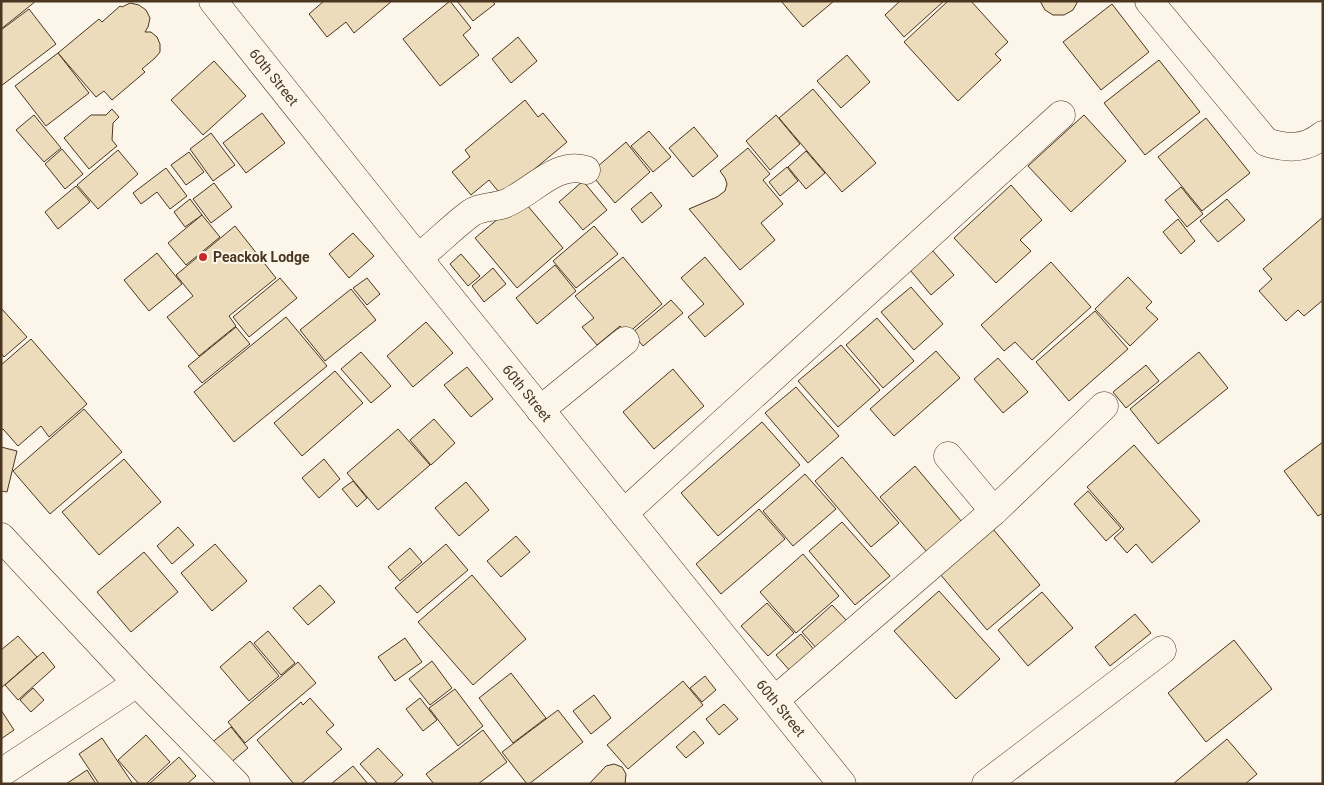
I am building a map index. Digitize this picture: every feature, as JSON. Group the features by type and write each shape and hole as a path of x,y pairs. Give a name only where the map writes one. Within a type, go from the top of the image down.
{"street":[{"name":"60th Street","path":"214,1 418,258 842,784"},
{"path":"1149,1 1266,142 1282,147 1304,146 1316,141 1323,135"},
{"path":"624,513 1061,115"},
{"path":"418,258 476,210 505,204 550,176 568,168 577,167 586,170"},
{"path":"540,410 625,341"},
{"path":"775,700 994,511 1104,406"},
{"path":"948,456 994,511"},
{"path":"1,537 137,683 236,784"},
{"path":"986,784 1162,650"},
{"path":"1,773 137,683"}],"building":[{"path":"1,1 36,1 1,29"},
{"path":"324,1 392,1 354,33 346,22 327,37 309,14"},
{"path":"450,1 471,28 463,35 479,55 440,86 403,39"},
{"path":"457,1 492,1 495,4 473,21"},
{"path":"781,1 834,1 803,27"},
{"path":"900,1 944,1 904,37 885,15"},
{"path":"948,1 971,1 1008,42 995,54 1001,60 958,101 904,42"},
{"path":"1040,1 1078,1 1073,10 1064,15 1053,15 1045,10"},
{"path":"130,3 139,5 146,10 150,18 145,32 151,32 157,37 160,44 160,52 142,69 145,72 112,100 104,91 96,97 58,53 99,19 102,22 120,6 122,7"},
{"path":"1112,4 1149,52 1101,90 1063,42"},
{"path":"29,9 56,44 1,86 1,30"},
{"path":"518,37 537,61 511,83 492,59"},
{"path":"58,53 89,93 46,126 15,86"},
{"path":"847,55 870,82 841,108 817,81"},
{"path":"1159,60 1200,112 1145,155 1104,103"},
{"path":"214,61 246,96 203,135 171,100"},
{"path":"813,89 876,163 842,192 779,118"},
{"path":"525,100 538,117 543,113 567,142 502,196 489,180 471,195 452,172 470,157 465,150"},
{"path":"112,109 119,117 113,123 112,140 117,146 89,169 64,138 91,115 106,115"},
{"path":"262,113 285,143 246,173 223,143"},
{"path":"34,115 61,148 44,162 16,130"},
{"path":"776,115 800,144 770,170 746,141"},
{"path":"1084,115 1126,161 1071,212 1028,166"},
{"path":"1206,118 1250,173 1202,211 1158,157"},
{"path":"694,127 718,156 693,177 669,148"},
{"path":"649,131 671,157 653,172 631,146"},
{"path":"211,133 235,165 213,181 190,149"},
{"path":"626,142 650,172 615,203 590,173"},
{"path":"748,148 770,174 763,180 783,204 761,223 775,240 740,270 689,209 717,197 725,191 727,184 720,171"},
{"path":"62,149 83,174 65,189 45,164"},
{"path":"118,150 138,174 98,209 77,185"},
{"path":"806,151 825,173 806,189 788,167"},
{"path":"189,152 204,172 186,185 171,165"},
{"path":"787,167 798,181 780,196 769,182"},
{"path":"166,168 187,196 170,209 157,192 141,204 133,193"},
{"path":"583,181 607,210 583,230 559,202"},
{"path":"214,183 232,207 211,223 193,199"},
{"path":"1011,185 1042,220 1020,240 1031,251 996,283 954,238"},
{"path":"76,186 90,202 58,229 45,212"},
{"path":"1181,187 1203,214 1187,227 1165,200"},
{"path":"651,192 662,206 642,223 631,209"},
{"path":"190,199 202,215 185,227 174,212"},
{"path":"522,199 563,248 517,288 475,238"},
{"path":"1227,199 1245,220 1218,242 1200,221"},
{"path":"202,215 220,237 186,265 168,243"},
{"path":"1323,217 1323,300 1304,316 1298,310 1286,321 1259,291 1272,279 1263,269"},
{"path":"1178,219 1195,241 1181,254 1163,232"},
{"path":"235,226 276,278 229,316 236,326 199,356 167,317 193,296 176,275"},
{"path":"594,226 618,254 576,288 553,261"},
{"path":"353,233 374,256 349,278 329,254"},
{"path":"932,250 954,275 931,295 910,270"},
{"path":"157,253 182,284 149,311 124,280"},
{"path":"461,254 480,276 468,286 450,264"},
{"path":"623,257 662,304 627,334 620,326 597,345 582,327 594,318 575,296"},
{"path":"705,257 744,304 705,337 688,317 704,304 681,278"},
{"path":"1051,262 1091,307 1032,360 1015,342 1004,351 981,325"},
{"path":"555,265 576,291 537,324 516,298"},
{"path":"493,268 506,284 484,302 472,286"},
{"path":"1128,277 1152,302 1146,308 1158,319 1130,346 1095,309"},
{"path":"280,278 297,298 249,337 233,317"},
{"path":"367,278 380,294 367,305 353,288"},
{"path":"911,287 943,324 914,350 881,312"},
{"path":"351,289 376,320 325,361 300,330"},
{"path":"671,300 683,313 643,346 632,333"},
{"path":"1,308 27,337 4,357 1,353"},
{"path":"1095,311 1128,349 1069,401 1036,362"},
{"path":"286,317 327,366 234,442 194,392"},
{"path":"877,318 914,361 883,388 846,345"},
{"path":"426,322 453,353 413,387 387,356"},
{"path":"236,327 250,344 202,383 188,366"},
{"path":"31,339 87,404 49,437 41,426 18,446 3,429 1,430 1,365"},
{"path":"841,345 880,390 838,427 798,381"},
{"path":"936,351 960,378 894,436 870,409"},
{"path":"361,352 391,386 371,403 341,369"},
{"path":"1199,352 1228,388 1158,444 1130,409"},
{"path":"998,358 1028,392 1003,413 974,379"},
{"path":"1146,365 1159,381 1126,408 1113,392"},
{"path":"467,367 493,399 471,417 444,385"},
{"path":"673,369 704,406 654,449 623,412"},
{"path":"335,371 363,403 302,456 274,423"},
{"path":"796,387 839,436 808,463 765,413"},
{"path":"84,409 122,452 50,514 13,471"},
{"path":"434,419 455,443 431,465 410,440"},
{"path":"762,422 800,465 718,536 681,493"},
{"path":"398,429 430,465 378,510 347,473"},
{"path":"1323,442 1323,513 1318,516 1284,471"},
{"path":"1134,445 1200,521 1152,563 1136,544 1127,553 1114,538 1124,529 1087,487"},
{"path":"1,447 17,451 7,492 1,491"},
{"path":"842,457 899,523 871,547 815,481"},
{"path":"124,459 161,502 99,555 62,512"},
{"path":"324,459 340,479 319,498 302,478"},
{"path":"915,466 962,522 927,552 880,497"},
{"path":"805,474 836,509 793,546 763,511"},
{"path":"353,481 367,498 357,507 342,489"},
{"path":"466,482 489,510 459,536 435,508"},
{"path":"1088,491 1121,528 1106,541 1074,504"},
{"path":"759,509 785,539 721,594 696,564"},
{"path":"842,522 890,576 855,605 809,551"},
{"path":"178,527 194,545 172,564 157,546"},
{"path":"993,529 1040,585 987,630 940,574"},
{"path":"516,536 530,552 501,577 487,561"},
{"path":"215,544 247,581 212,611 181,573"},
{"path":"446,544 468,570 417,613 395,588"},
{"path":"410,548 422,562 400,581 388,567"},
{"path":"144,552 178,592 131,632 97,592"},
{"path":"803,554 839,596 796,633 760,592"},
{"path":"472,575 526,639 473,685 418,622"},
{"path":"320,585 335,602 308,625 293,608"},
{"path":"939,591 1000,659 956,699 894,631"},
{"path":"1042,592 1073,628 1028,666 998,630"},
{"path":"767,603 794,633 768,656 741,626"},
{"path":"832,605 848,622 817,649 802,632"},
{"path":"1135,614 1151,633 1110,666 1095,647"},
{"path":"268,631 295,663 281,675 254,643"},
{"path":"801,634 815,651 791,672 776,655"},
{"path":"18,636 37,657 1,688 1,650"},
{"path":"405,638 422,662 395,681 378,657"},
{"path":"1234,640 1272,689 1206,742 1168,693"},
{"path":"250,641 279,676 249,701 220,667"},
{"path":"43,652 55,667 18,700 5,685"},
{"path":"432,661 452,688 430,705 409,679"},
{"path":"298,662 316,683 245,743 228,722"},
{"path":"511,673 546,718 513,743 479,698"},
{"path":"705,676 716,690 702,702 690,688"},
{"path":"683,681 703,705 628,769 607,745"},
{"path":"33,688 44,700 31,712 20,700"},
{"path":"455,689 483,726 458,746 429,708"},
{"path":"594,695 611,718 591,734 573,711"},
{"path":"310,698 334,725 326,732 342,749 301,784 294,784 257,740 301,702 303,705"},
{"path":"420,698 437,720 423,731 406,709"},
{"path":"724,704 738,719 719,735 706,719"},
{"path":"1,710 14,730 1,739"},
{"path":"558,710 583,742 527,784 502,752"},
{"path":"231,727 248,748 228,765 210,744"},
{"path":"483,730 507,762 478,784 434,784 426,774"},
{"path":"694,731 704,743 686,758 676,747"},
{"path":"146,735 170,762 146,784 139,784 118,760"},
{"path":"102,738 133,784 99,784 79,754"},
{"path":"1227,739 1257,774 1245,784 1173,784"},
{"path":"378,748 403,775 393,784 378,784 360,764"},
{"path":"179,757 196,776 187,784 149,784"},
{"path":"614,764 622,767 626,774 625,784 589,784 606,766"},
{"path":"353,766 368,784 331,784"},
{"path":"87,770 96,784 66,784"}],"place":[{"name":"Peackok Lodge","path":"203,257"}]}
